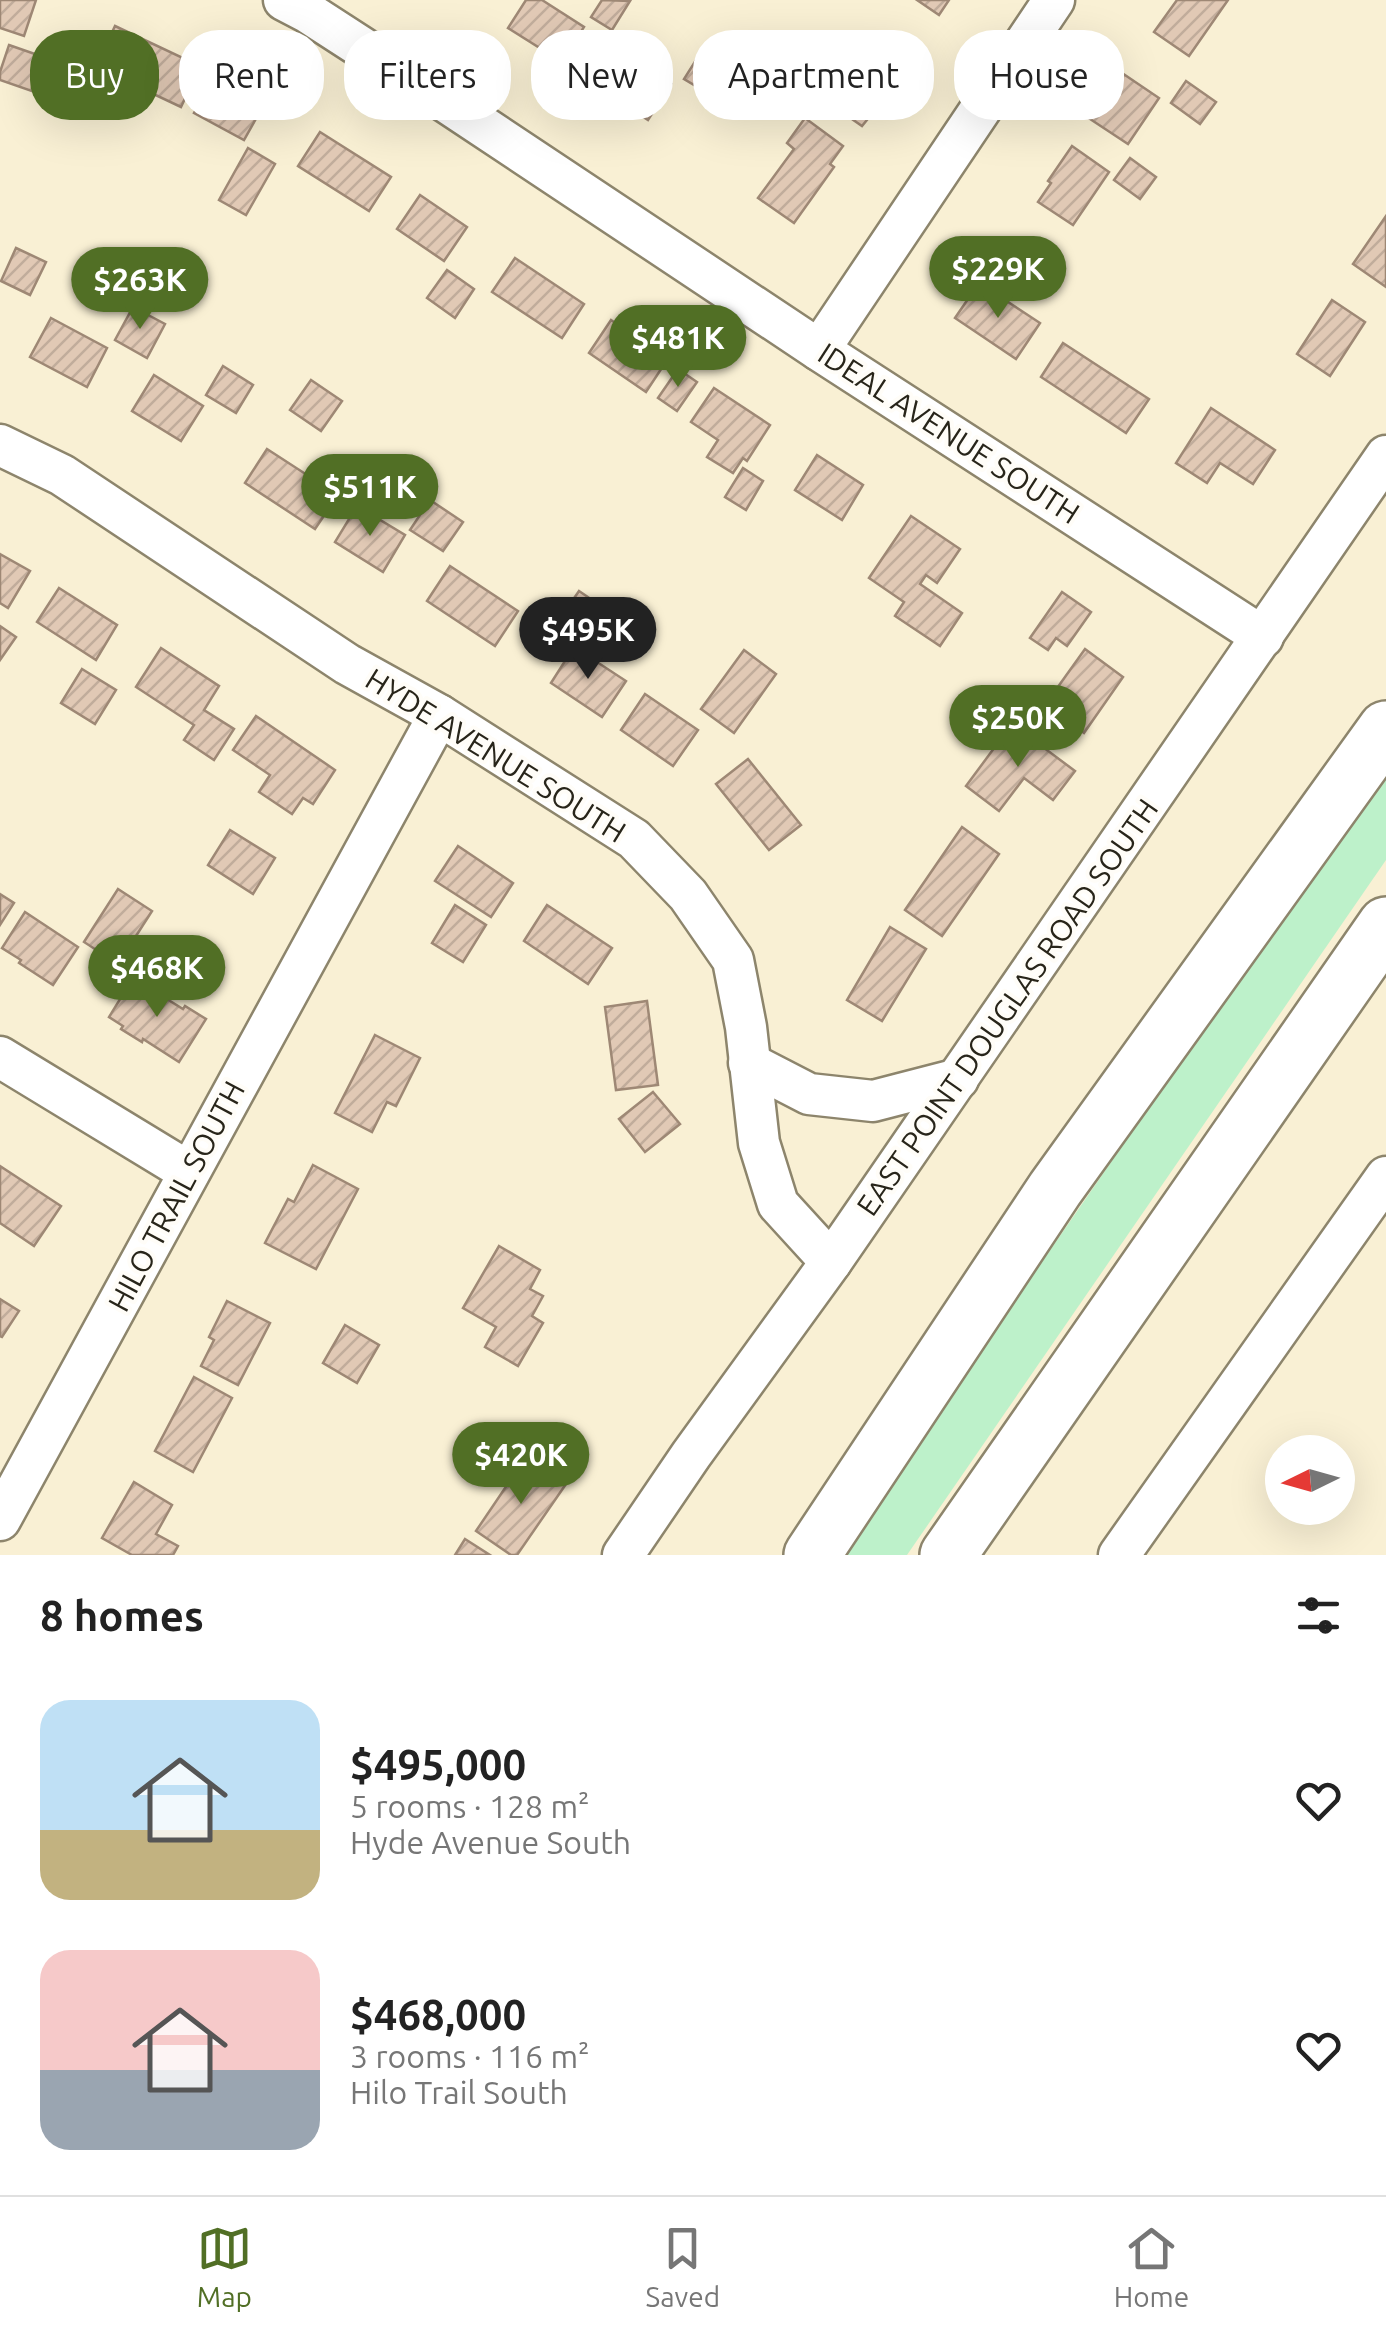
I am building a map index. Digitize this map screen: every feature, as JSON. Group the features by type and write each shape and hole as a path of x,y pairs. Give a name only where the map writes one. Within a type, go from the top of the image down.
{"highway":[{"path":"812,1555 1054,1188 1386,730"},
{"path":"948,1555 1386,925"}],"street":[{"name":"IDEAL AVENUE SOUTH","path":"284,0 1263,637"},
{"path":"820,350 1054,0"},
{"name":"HYDE AVENUE SOUTH","path":"0,445 62,475 347,664 439,715 634,838 688,895 733,960 759,1144 778,1204 832,1262"},
{"name":"EAST POINT DOUGLAS ROAD SOUTH","path":"623,1555 832,1262 1386,456"},
{"name":"HILO TRAIL SOUTH","path":"0,1520 439,715"},
{"path":"0,1057 190,1172"},
{"path":"750,1063 809,1094 873,1100 958,1078"},
{"path":"1118,1555 1386,1177"}],"green space":[{"path":"1386,765 1386,860 907,1555 839,1555"}],"building":[{"path":"0,0 36,0 24,36 0,28"},
{"path":"526,0 542,0 584,27 531,30 531,42 508,28"},
{"path":"602,0 630,1 612,30 591,17"},
{"path":"917,0 949,0 939,15"},
{"path":"1177,0 1228,0 1189,56 1154,32"},
{"path":"9,45 30,52 30,90 0,80"},
{"path":"159,47 179,56 179,106 159,97"},
{"path":"693,65 693,84 684,79"},
{"path":"1124,74 1159,98 1128,144 1092,120 1124,120"},
{"path":"1186,81 1216,102 1200,124 1171,103"},
{"path":"207,120 255,120 244,140"},
{"path":"804,120 808,120 843,146 830,164 834,167 794,223 758,198 794,149 787,143"},
{"path":"320,132 391,177 369,211 298,166"},
{"path":"1072,146 1109,172 1073,225 1038,202"},
{"path":"248,148 275,164 246,215 219,200"},
{"path":"1130,158 1156,177 1140,199 1114,180"},
{"path":"420,195 467,227 444,261 397,229"},
{"path":"1386,216 1386,287 1353,264"},
{"path":"16,248 46,262 30,295 1,281"},
{"path":"515,258 584,304 562,338 492,292"},
{"path":"447,270 474,289 455,318 427,298"},
{"path":"979,283 1040,323 1016,359 955,318"},
{"path":"1332,300 1365,322 1330,376 1297,354"},
{"path":"133,307 165,324 147,358 115,340"},
{"path":"51,318 107,348 87,387 30,357"},
{"path":"611,320 634,336 638,331 671,354 646,392 589,353"},
{"path":"1063,343 1149,399 1126,433 1041,377"},
{"path":"223,366 253,385 236,413 206,395"},
{"path":"678,369 697,382 677,411 658,398"},
{"path":"154,375 203,406 181,441 132,411"},
{"path":"311,380 342,401 321,431 290,410"},
{"path":"714,388 770,425 747,461 743,458 733,473 707,457 718,440 691,422"},
{"path":"1211,408 1275,450 1253,484 1220,463 1207,483 1176,463"},
{"path":"267,449 338,495 315,529 245,483"},
{"path":"817,455 863,485 842,520 795,490"},
{"path":"743,468 763,481 746,510 725,497"},
{"path":"430,500 463,522 443,551 410,530"},
{"path":"357,506 405,535 383,572 335,542"},
{"path":"911,516 960,549 937,583 926,575 920,584 962,613 940,646 895,616 904,602 869,578"},
{"path":"0,554 30,571 8,608 0,603"},
{"path":"450,566 518,611 495,646 427,601"},
{"path":"59,588 117,625 96,660 37,622"},
{"path":"579,591 607,610 586,643 557,623"},
{"path":"1062,592 1091,612 1067,646 1056,638 1048,650 1030,638"},
{"path":"0,626 16,637 0,660"},
{"path":"574,647 626,681 602,717 551,683"},
{"path":"161,648 219,686 204,710 234,729 214,760 184,740 194,725 136,687"},
{"path":"1085,649 1123,677 1084,733 1045,705"},
{"path":"744,650 776,674 734,733 701,709"},
{"path":"82,669 116,690 95,724 61,703"},
{"path":"645,694 698,730 673,766 621,730"},
{"path":"256,716 335,770 313,804 303,798 292,814 259,792 270,775 233,750"},
{"path":"1012,724 1075,771 1053,800 1024,778 999,811 966,786"},
{"path":"748,759 801,825 769,850 716,784"},
{"path":"962,827 999,854 942,936 905,910"},
{"path":"230,830 275,858 253,894 208,865"},
{"path":"458,846 513,883 491,917 435,881"},
{"path":"118,889 152,911 118,964 84,942"},
{"path":"0,894 14,903 0,925"},
{"path":"455,905 486,925 463,962 432,943"},
{"path":"547,905 612,948 588,984 524,941"},
{"path":"25,912 78,947 53,985 2,948"},
{"path":"890,927 926,949 882,1021 847,1000"},
{"path":"133,978 206,1019 179,1062 121,1029 123,1026 109,1017"},
{"path":"647,1001 658,1085 616,1090 605,1007"},
{"path":"375,1035 420,1058 396,1106 387,1102 372,1132 335,1113"},
{"path":"653,1092 680,1124 645,1152 619,1119"},
{"path":"313,1165 358,1189 316,1269 265,1243 288,1199 294,1202"},
{"path":"0,1166 61,1206 34,1246 0,1223"},
{"path":"499,1246 540,1270 530,1289 543,1296 532,1316 543,1323 518,1366 485,1347 496,1327 463,1308"},
{"path":"0,1299 19,1311 2,1337 0,1336"},
{"path":"227,1301 270,1323 238,1385 201,1366 214,1340 209,1337"},
{"path":"345,1325 379,1345 357,1383 323,1363"},
{"path":"194,1377 232,1398 193,1472 155,1451"},
{"path":"526,1457 566,1484 517,1555 511,1555 476,1531"},
{"path":"134,1482 172,1505 156,1534 178,1546 173,1555 132,1555 102,1538"},
{"path":"465,1539 490,1555 455,1555"}]}
